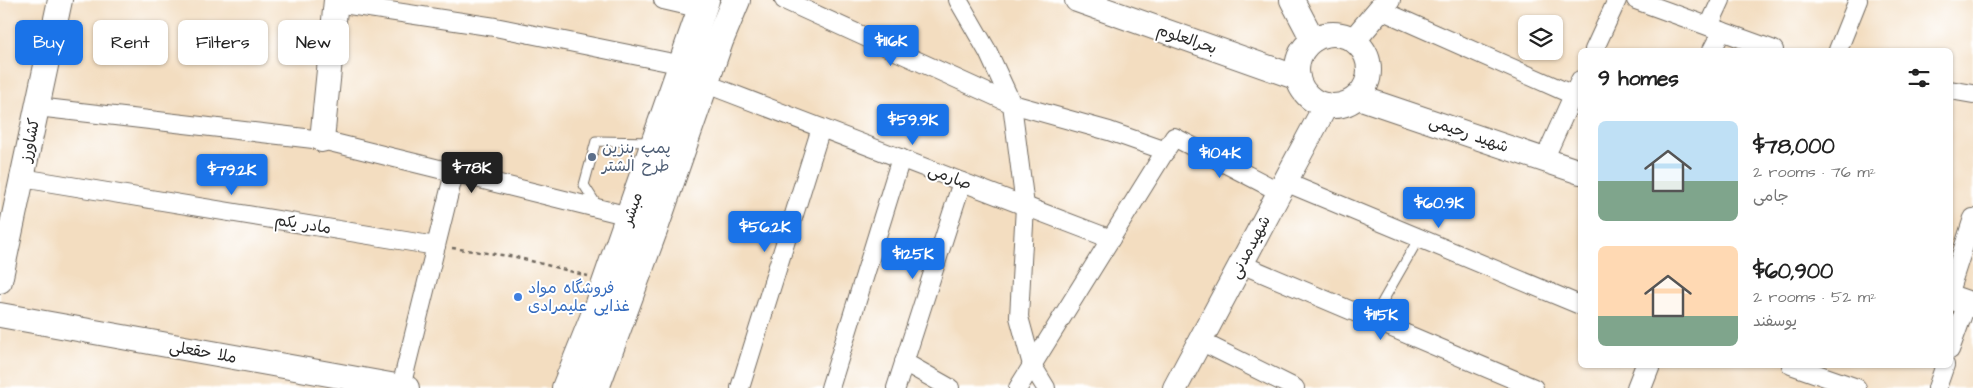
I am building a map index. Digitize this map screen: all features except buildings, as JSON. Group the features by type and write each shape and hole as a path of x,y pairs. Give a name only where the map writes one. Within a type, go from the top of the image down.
{"main road":[{"path":"595,388 654,228 719,41 736,0"},
{"name":"مبشر","path":"566,388 607,281 703,4"}],"street":[{"name":"کشاورز","path":"0,281 60,0"},
{"path":"663,0 703,4"},
{"path":"784,0 1012,104 1109,131 1170,144 1419,238 1578,304"},
{"path":"958,0 988,52 1012,104 1025,206 1019,318 1032,365 1046,388"},
{"name":"بحرالعلوم","path":"1077,0 1298,78"},
{"path":"1292,0 1313,40"},
{"path":"1636,0 1769,48"},
{"path":"1712,48 1721,0"},
{"path":"1839,48 1858,0"},
{"path":"322,140 336,2 495,27 683,65"},
{"path":"1595,48 1610,2"},
{"path":"1354,40 1385,5 1577,88 1544,160"},
{"path":"1323,35 1345,35 1362,48 1370,68 1365,88 1358,97 1343,104 1326,105 1316,102 1308,96 1298,78 1297,67 1305,47 1313,40 1323,35"},
{"name":"صارمی","path":"704,83 1111,239"},
{"path":"1953,91 1973,94"},
{"name":"شهید رحیمی","path":"1358,97 1578,171"},
{"name":"شهیدمدنی","path":"1175,388 1326,105"},
{"path":"37,106 322,140 629,216"},
{"path":"740,388 821,128"},
{"path":"1018,388 1170,144"},
{"path":"830,388 901,158"},
{"path":"404,387 454,173"},
{"name":"مادر یکم","path":"22,178 436,246"},
{"path":"896,388 962,182"},
{"path":"1953,335 1973,218"},
{"path":"1241,264 1534,388"},
{"name":"ملا حقعلی","path":"0,315 404,387"},
{"path":"1200,342 1295,388"},
{"path":"904,362 950,388"},
{"path":"1639,388 1647,368"},
{"path":"1798,368 1824,382 1858,388"},
{"path":"1936,388 1944,368"}],"lane":[{"path":"599,208 584,185 596,142 655,142"},
{"path":"1372,320 1419,238"}],"path":[{"path":"436,246 516,257 607,281"}],"place":[{"name":"پمپ بنزین طرح الشتر","path":"592,157"},
{"name":"فروشگاه مواد غذایی علیمرادی","path":"518,297"}]}
